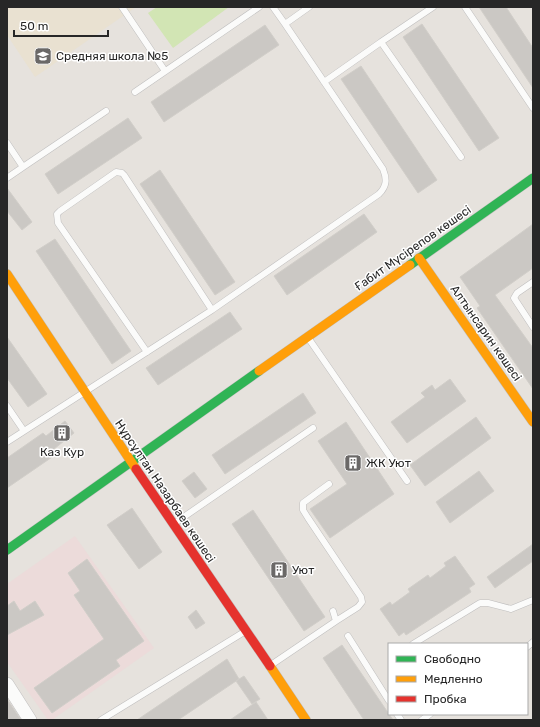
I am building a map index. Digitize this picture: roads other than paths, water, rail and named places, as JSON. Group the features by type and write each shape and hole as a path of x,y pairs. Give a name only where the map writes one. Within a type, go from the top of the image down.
{"main road":[{"name":"Ғабит Мүсірепов көшесі","path":"131,461 533,178"},
{"name":"Алтынсарин көшесі","path":"419,258 533,422"},
{"name":"Нұрсұлтан Назарбаев көшесі","path":"7,274 85,393 306,720"},
{"path":"7,550 131,461"}],"street":[{"path":"7,684 30,720"}],"lane":[{"path":"122,7 165,71"},
{"path":"135,92 258,7"},
{"path":"7,442 212,310 384,188 386,179 383,170 273,7"},
{"path":"285,24 309,7"},
{"path":"324,82 433,7"},
{"path":"465,7 533,108"},
{"path":"382,42 461,157"},
{"path":"7,178 106,112"},
{"path":"7,143 23,168"},
{"path":"147,352 58,223 57,218 60,211 116,172 124,175 212,310"},
{"path":"533,282 518,293 514,298 533,327"},
{"path":"308,337 408,481"},
{"path":"7,406 24,431"},
{"path":"174,524 312,428"},
{"path":"269,666 358,607 362,602 361,597 304,510 303,503 329,484"},
{"path":"415,643 471,607 480,603 488,603 511,609 533,600"},
{"path":"333,610 336,621"},
{"path":"101,720 246,631"},
{"path":"348,636 388,699"}],"place":[{"name":"Средняя школа №5","path":"43,56"},
{"name":"Каз Кур","path":"62,433"},
{"name":"ЖК Уют","path":"353,463"},
{"name":"Уют","path":"279,570"}]}
